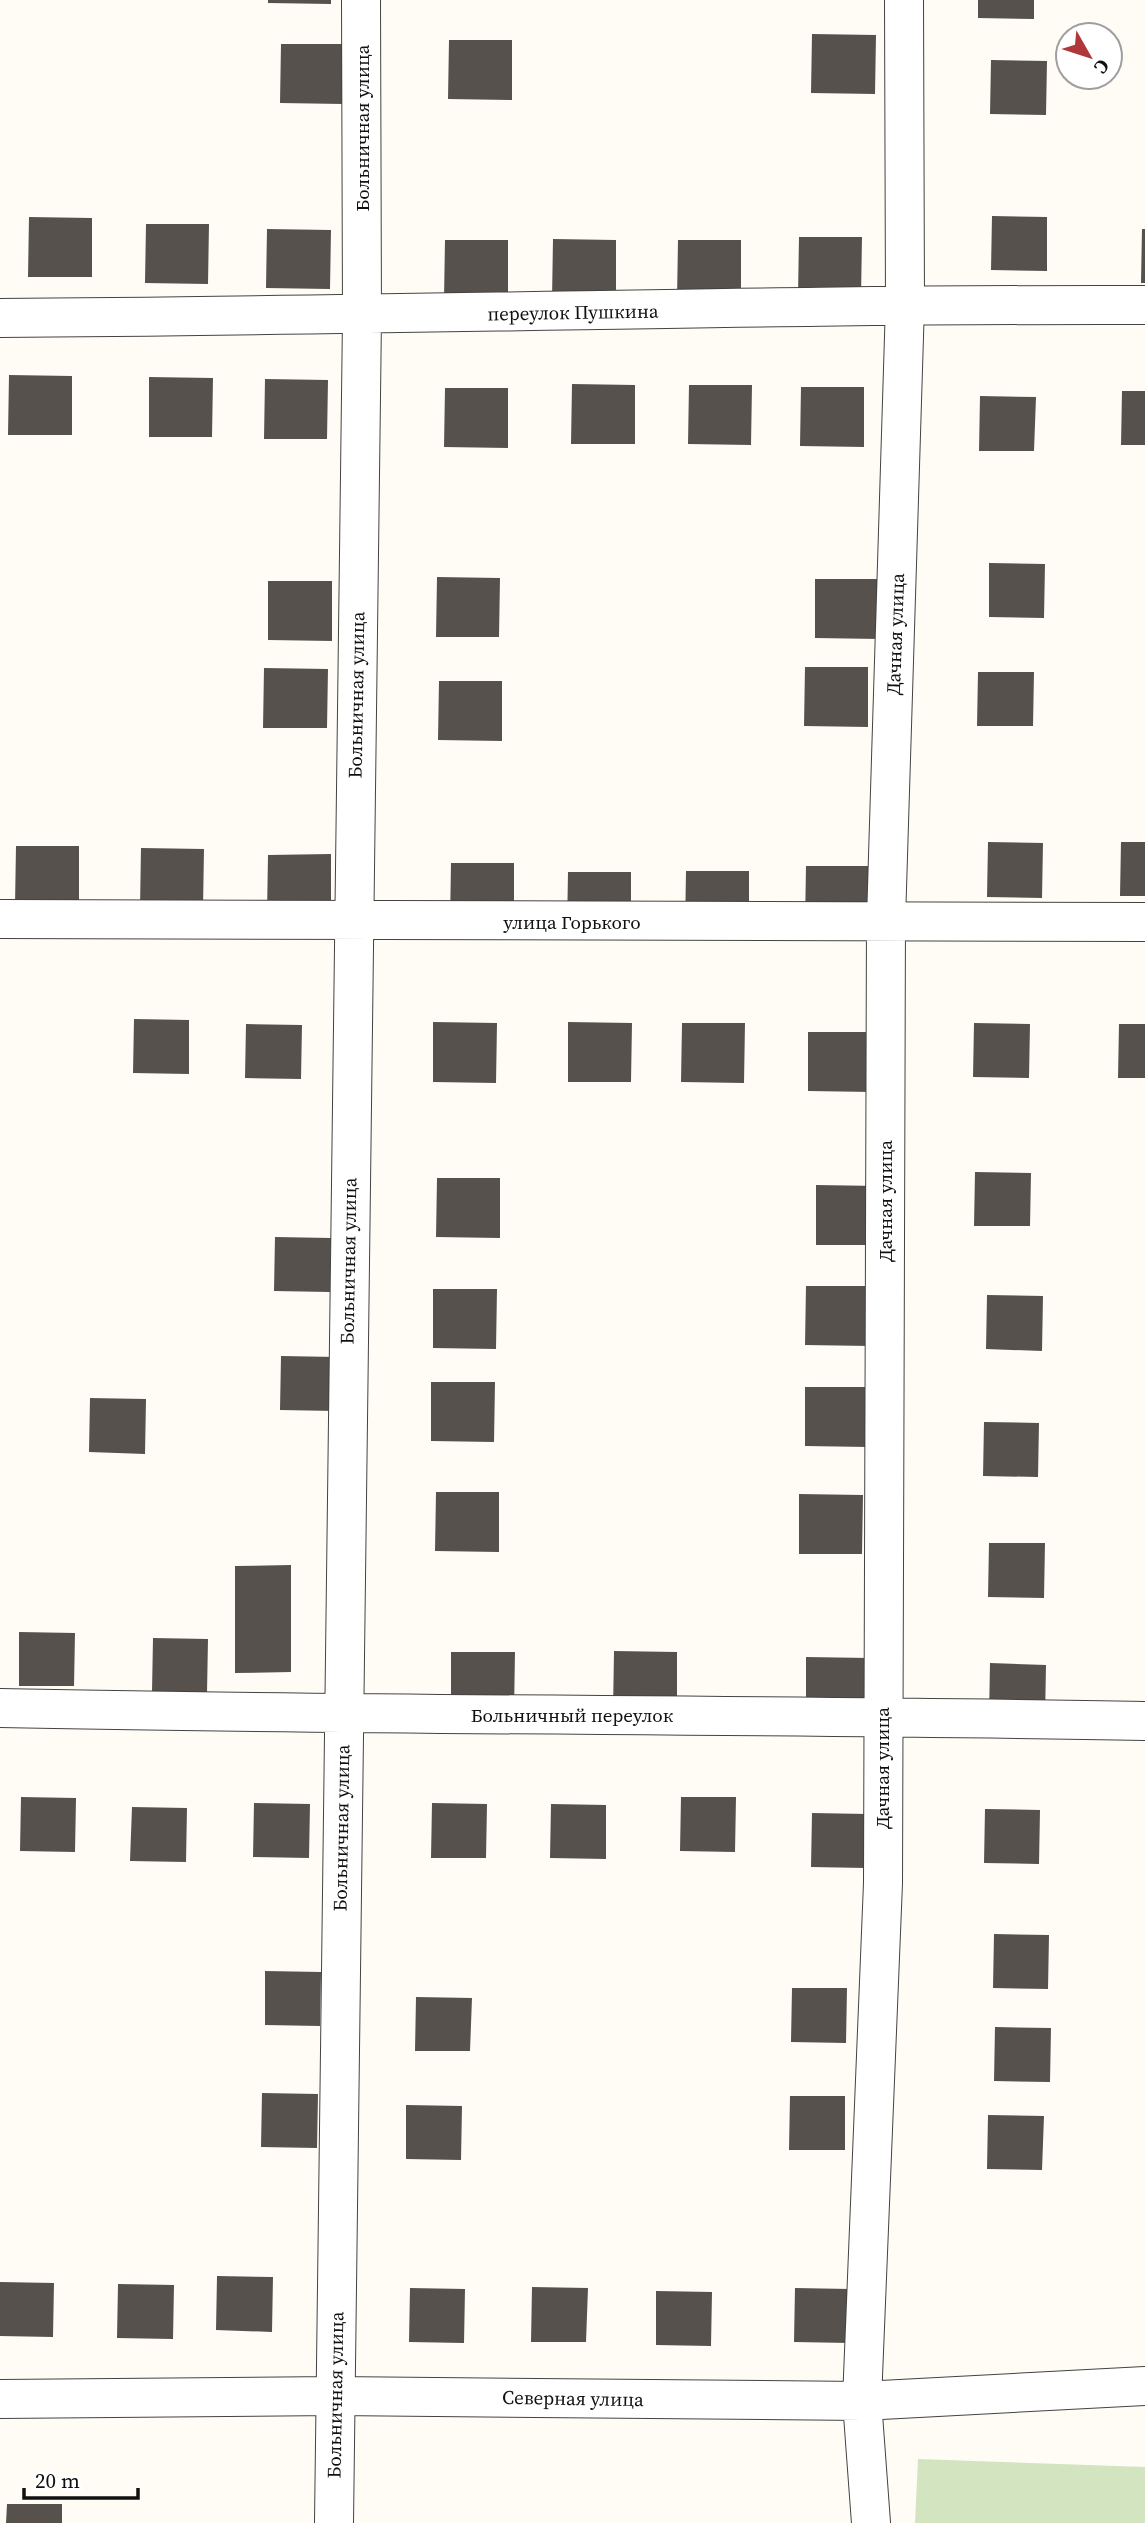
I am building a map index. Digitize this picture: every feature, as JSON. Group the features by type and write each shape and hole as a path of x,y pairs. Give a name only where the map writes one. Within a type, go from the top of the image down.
{"street":[{"name":"Больничная улица","path":"334,2523 342,1715 362,317 361,0"},
{"name":"Дачная улица","path":"871,2523 862,2401 883,1883 886,921 905,304 904,0"},
{"name":"переулок Пушкина","path":"0,318 362,317 905,304 1145,305"},
{"name":"улица Горького","path":"0,919 1145,922"},
{"name":"Больничный переулок","path":"0,1708 342,1715 882,1716 1145,1721"},
{"name":"Северная улица","path":"0,2399 335,2396 862,2401 1145,2386"}],"green space":[{"path":"918,2459 1145,2467 1145,2523 915,2523"}],"building":[{"path":"268,0 331,0 331,4 268,3"},
{"path":"978,0 1034,0 1034,19 978,18"},
{"path":"812,34 876,35 875,94 811,93"},
{"path":"449,40 512,40 512,100 448,99"},
{"path":"281,44 344,44 343,104 280,103"},
{"path":"991,60 1047,61 1046,115 990,114"},
{"path":"992,216 1047,217 1047,271 991,270"},
{"path":"29,217 92,218 92,277 28,277"},
{"path":"146,224 209,224 208,284 145,283"},
{"path":"267,229 331,230 330,289 266,288"},
{"path":"1142,229 1145,229 1145,283 1141,283"},
{"path":"799,237 862,237 861,297 798,296"},
{"path":"553,239 616,240 616,299 552,299"},
{"path":"445,240 508,240 508,300 444,299"},
{"path":"678,240 741,240 741,300 677,299"},
{"path":"9,375 72,376 72,435 8,435"},
{"path":"149,377 213,378 212,437 149,437"},
{"path":"265,379 328,380 327,439 264,439"},
{"path":"572,384 635,385 635,444 571,444"},
{"path":"689,385 752,385 751,445 688,444"},
{"path":"801,387 864,387 864,447 800,446"},
{"path":"445,388 508,388 508,448 444,447"},
{"path":"1122,391 1145,391 1145,445 1121,445"},
{"path":"980,396 1036,397 1034,451 979,451"},
{"path":"989,563 1045,564 1044,618 989,617"},
{"path":"437,577 500,578 499,637 436,637"},
{"path":"815,579 879,579 879,639 815,638"},
{"path":"268,581 332,581 332,641 268,640"},
{"path":"805,667 868,667 868,727 804,726"},
{"path":"264,668 328,669 327,728 263,728"},
{"path":"978,672 1034,672 1033,726 977,726"},
{"path":"439,681 502,681 502,741 438,740"},
{"path":"988,842 1043,843 1042,898 987,897"},
{"path":"1121,842 1145,842 1145,896 1120,896"},
{"path":"16,846 79,846 79,906 15,905"},
{"path":"141,848 204,849 203,908 140,908"},
{"path":"331,854 331,914 267,914 268,855"},
{"path":"451,863 514,863 514,923 450,922"},
{"path":"806,866 869,866 869,926 805,925"},
{"path":"686,871 749,871 749,930 685,930"},
{"path":"568,872 631,872 631,931 567,931"},
{"path":"134,1019 189,1020 189,1074 133,1073"},
{"path":"433,1022 497,1023 496,1083 433,1082"},
{"path":"568,1022 632,1023 631,1082 568,1082"},
{"path":"682,1023 745,1023 744,1083 681,1082"},
{"path":"974,1023 1030,1024 1029,1078 973,1077"},
{"path":"246,1024 302,1025 301,1079 245,1078"},
{"path":"1119,1024 1145,1024 1145,1078 1118,1078"},
{"path":"808,1032 872,1032 872,1092 808,1091"},
{"path":"975,1172 1031,1173 1030,1226 974,1226"},
{"path":"437,1178 500,1178 500,1238 436,1237"},
{"path":"816,1185 880,1186 879,1245 816,1245"},
{"path":"275,1237 331,1238 330,1292 274,1291"},
{"path":"806,1286 869,1286 869,1346 805,1345"},
{"path":"433,1289 497,1289 496,1349 433,1348"},
{"path":"987,1295 1043,1296 1042,1351 986,1349"},
{"path":"281,1356 337,1357 336,1411 280,1410"},
{"path":"431,1382 495,1382 494,1442 431,1441"},
{"path":"805,1387 869,1387 868,1447 805,1446"},
{"path":"90,1398 146,1399 145,1454 89,1452"},
{"path":"984,1422 1039,1423 1038,1477 983,1476"},
{"path":"436,1492 499,1492 499,1552 435,1551"},
{"path":"799,1494 863,1495 862,1554 799,1554"},
{"path":"989,1543 1045,1543 1044,1598 988,1597"},
{"path":"291,1565 291,1672 235,1673 235,1566"},
{"path":"19,1632 75,1633 74,1686 19,1686"},
{"path":"153,1638 208,1639 207,1693 152,1692"},
{"path":"614,1651 677,1652 677,1711 613,1711"},
{"path":"451,1652 515,1652 514,1712 451,1711"},
{"path":"806,1657 870,1658 870,1717 806,1717"},
{"path":"990,1663 1046,1665 1045,1719 989,1718"},
{"path":"21,1797 76,1798 75,1852 20,1851"},
{"path":"681,1797 736,1797 735,1852 680,1851"},
{"path":"254,1803 310,1804 309,1858 253,1857"},
{"path":"432,1803 487,1804 486,1858 431,1858"},
{"path":"551,1804 606,1805 606,1859 550,1858"},
{"path":"132,1807 187,1808 186,1862 130,1861"},
{"path":"985,1809 1040,1810 1039,1864 984,1863"},
{"path":"812,1813 867,1814 866,1868 811,1867"},
{"path":"994,1934 1049,1935 1048,1989 993,1988"},
{"path":"265,1971 321,1972 320,2026 265,2025"},
{"path":"792,1988 847,1988 846,2043 791,2042"},
{"path":"416,1997 472,1998 470,2051 415,2051"},
{"path":"995,2027 1051,2028 1050,2082 994,2081"},
{"path":"262,2093 318,2094 317,2148 261,2147"},
{"path":"790,2096 845,2096 845,2150 789,2150"},
{"path":"406,2105 462,2106 461,2160 406,2159"},
{"path":"988,2115 1044,2116 1042,2170 987,2169"},
{"path":"217,2276 273,2277 272,2332 216,2330"},
{"path":"0,2282 54,2283 53,2337 0,2336"},
{"path":"118,2284 174,2285 173,2339 117,2338"},
{"path":"532,2287 588,2288 586,2342 531,2342"},
{"path":"410,2288 465,2289 464,2343 409,2342"},
{"path":"795,2288 850,2289 850,2343 794,2342"},
{"path":"656,2291 712,2292 711,2346 656,2345"},
{"path":"7,2504 62,2504 62,2523 6,2523"}]}
